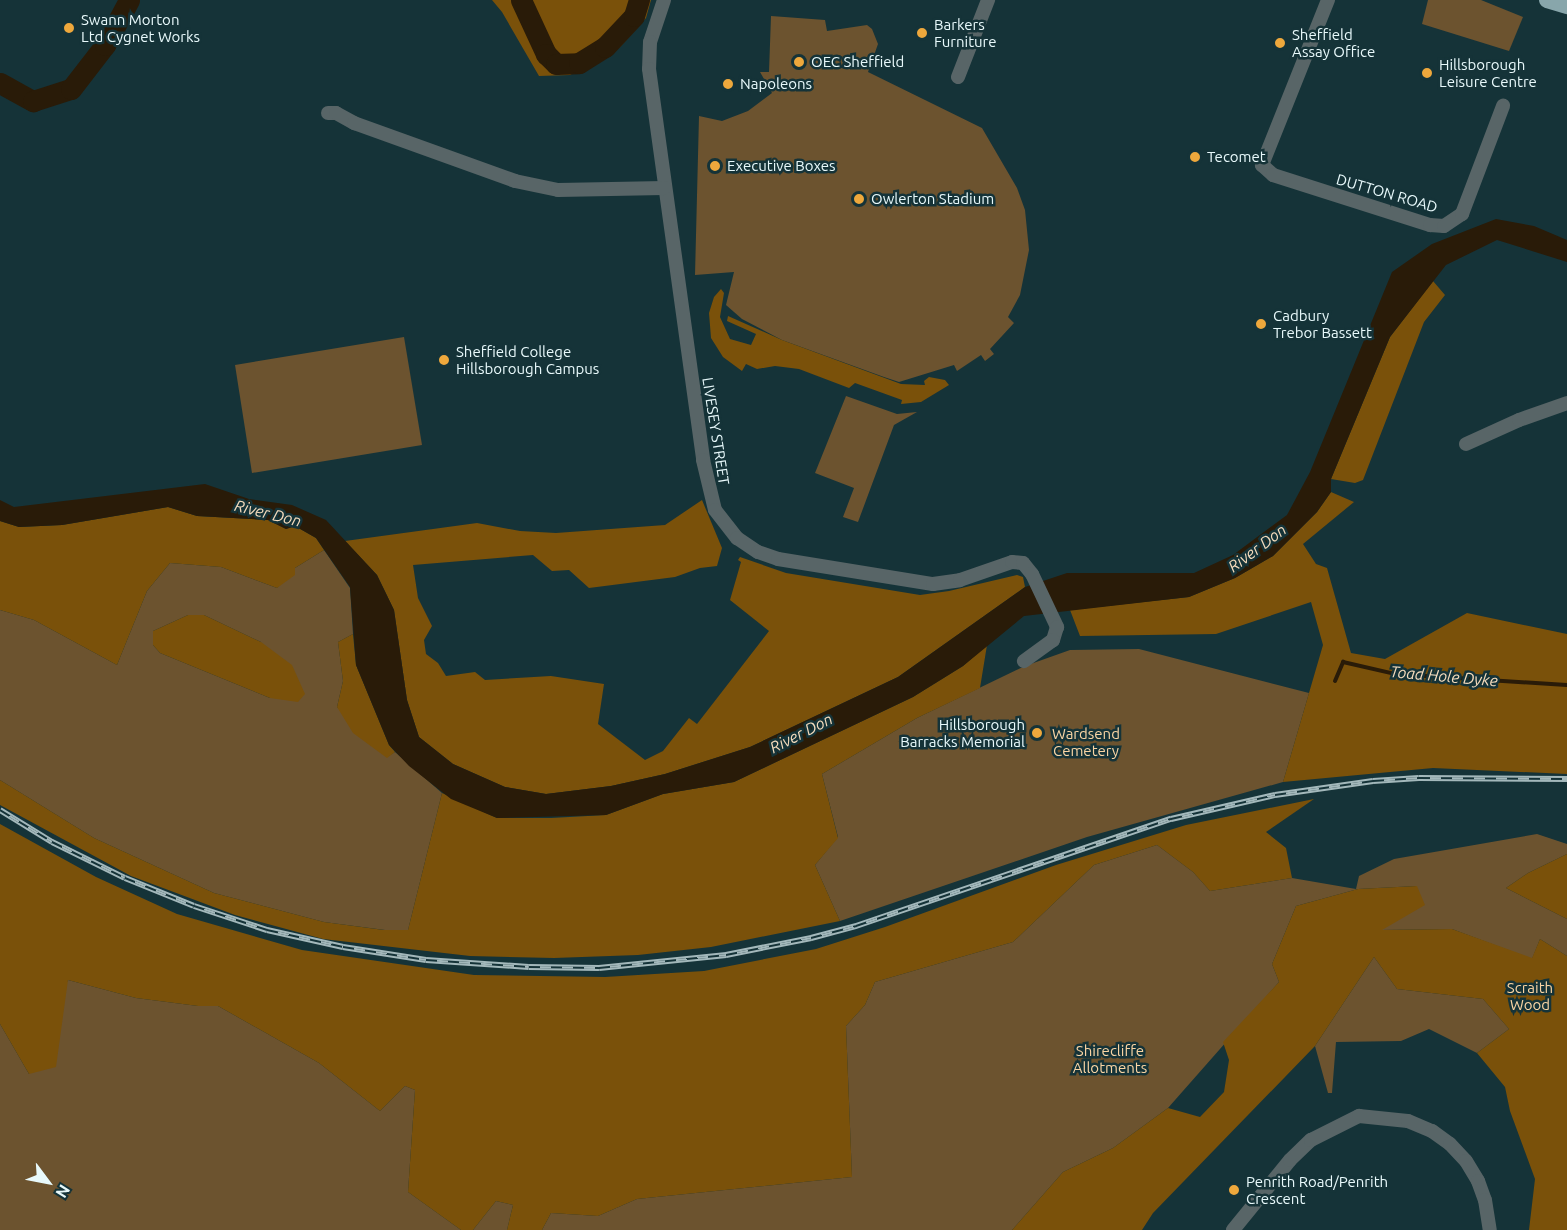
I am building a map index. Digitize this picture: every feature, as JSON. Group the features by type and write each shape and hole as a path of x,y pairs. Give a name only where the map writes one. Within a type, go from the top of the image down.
{"highway":[{"path":"1547,0 1567,6"}],"street":[{"name":"LIVESEY STREET","path":"664,0 650,42 649,59 664,188 708,490 715,510 730,532 751,548 778,559 917,583 954,582 1012,562 1023,563 1032,574 1057,627 1053,640 1024,661"},
{"path":"958,77 988,0"},
{"name":"DUTTON ROAD","path":"1328,0 1262,165 1273,175 1430,225 1444,225 1462,214 1503,106"},
{"path":"328,113 336,113 354,123 515,181 558,190 664,188"},
{"path":"1466,444 1520,420 1567,404"},
{"path":"1233,1230 1290,1160 1311,1140 1359,1116 1408,1121 1432,1131 1450,1144 1466,1161 1478,1181 1485,1200 1490,1230"}],"green space":[{"path":"492,0 651,0 646,18 620,47 570,75 539,76 502,12"},
{"path":"1428,0 1481,0 1523,17 1509,51 1422,24"},
{"name":"Owlerton Stadium","path":"771,16 825,20 827,31 867,25 872,29 878,44 868,72 982,128 1017,188 1025,210 1029,250 1020,295 1008,317 1014,323 990,349 994,354 985,361 981,355 957,371 954,365 899,382 782,340 742,319 726,305 734,272 695,275 699,116 722,121 748,111 772,93 760,72 769,72"},
{"path":"1433,281 1445,295 1424,322 1363,480 1355,483 1331,479 1390,337"},
{"path":"721,289 724,293 720,317 730,339 751,345 756,334 727,321 728,316 782,340 901,384 925,385 924,381 929,377 945,380 949,385 921,402 901,404 902,400 855,383 849,388 799,369 775,366 757,369 746,364 742,371 723,357 711,338 709,313 714,297"},
{"path":"404,337 422,445 252,473 235,365"},
{"path":"846,396 897,414 917,412 894,425 858,522 843,517 854,488 815,473"},
{"path":"1331,492 1354,502 1303,544 1316,564 1327,568 1351,653 1385,659 1467,613 1567,634 1567,774 1433,768 1283,782 1323,645 1311,602 1216,634 1080,636 1070,610 1189,597 1235,578 1273,556 1317,512"},
{"path":"702,500 722,548 717,566 700,568 675,577 589,588 569,570 552,571 533,555 413,565 418,598 432,626 424,640 426,654 438,663 446,676 475,672 485,680 551,676 604,684 598,724 645,760 663,751 689,718 697,724 769,631 730,600 741,562 738,560 740,557 786,573 920,595 949,591 1017,575 1023,577 1025,587 898,677 750,747 665,774 611,786 546,794 505,787 453,764 419,737 407,700 394,610 377,575 345,541 477,523 520,531 556,533 665,525"},
{"path":"168,507 197,516 268,520 286,529 295,526 316,538 324,550 295,568 295,575 277,588 221,567 170,563 147,591 117,665 34,620 0,610 0,521 19,527 62,525"},
{"path":"324,550 350,588 353,634 338,642 343,681 337,707 387,757 395,752 442,793 408,930 385,930 324,922 214,893 94,838 0,780 0,610 34,620 117,665 147,591 170,563 221,567 277,588 295,568","holes":["188,615 204,615 261,642 270,698 160,653 153,645 153,631"]},
{"path":"188,615 204,615 261,642 292,665 305,694 298,702 270,698 160,653 153,645 153,631"},
{"path":"353,634 356,665 389,745 395,752 387,758 353,733 337,707 343,681 338,642"},
{"path":"987,645 980,688 917,718 822,774 838,838 815,865 840,921 711,947 638,955 554,958 470,956 323,939 235,915 131,876 0,805 0,780 94,838 214,893 324,922 384,930 408,930 442,793 497,818 551,818 606,815 663,794 734,782 913,697 963,666"},
{"name":"Wardsend Cemetery","path":"1139,649 1309,693 1283,782 1087,837 840,921 815,865 838,837 822,774 917,718 1025,666 1070,650"},
{"path":"1314,799 1266,832 1286,848 1292,878 1210,891 1193,872 1157,845 1094,865 1013,942 875,982 865,1005 846,1026 852,1177 637,1199 598,1216 551,1213 542,1230 507,1230 513,1205 496,1201 473,1230 461,1230 408,1192 415,1090 405,1086 380,1111 319,1063 218,1006 198,1006 136,998 68,980 56,1067 29,1074 0,1024 0,824 96,877 177,914 302,950 474,975 605,977 704,971 816,949 885,927 1056,865 1186,825"},
{"name":"Shirecliffe Allotments","path":"1537,834 1567,844 1567,854 1528,873 1506,888 1567,919 1567,956 1540,939 1532,959 1452,929 1381,930 1417,886 1358,889 1296,906 1272,964 1279,982 1168,1108 1113,1148 1063,1172 1012,1230 542,1230 551,1213 598,1216 637,1199 852,1177 846,1026 865,1005 875,982 1013,942 1094,865 1157,845 1193,872 1210,891 1292,878 1356,889 1359,876 1394,859"},
{"path":"1567,854 1567,919 1506,888 1528,873"},
{"name":"Scraith Wood","path":"1417,886 1425,905 1382,930 1452,929 1532,958 1540,939 1567,956 1567,1230 1529,1230 1535,1179 1510,1111 1505,1087 1477,1053 1509,1029 1483,999 1397,989 1374,957 1315,1046 1153,1213 1142,1230 1012,1230 1063,1172 1113,1148 1168,1108 1200,1117 1224,1092 1229,1060 1223,1042 1279,982 1272,964 1296,906 1358,889"},
{"path":"1374,957 1397,989 1483,999 1509,1029 1477,1053 1429,1029 1401,1041 1336,1042 1332,1093 1328,1093 1315,1046"},
{"path":"68,980 136,998 198,1006 218,1006 319,1063 380,1111 405,1086 415,1090 408,1192 461,1230 0,1230 0,1024 29,1074"},
{"path":"496,1201 513,1205 507,1230 473,1230"}],"water":[{"name":"River Don","path":"1496,219 1534,226 1567,240 1567,262 1497,240 1446,265 1390,337 1331,479 1331,492 1317,512 1273,556 1235,578 1189,597 1024,616 963,666 913,697 734,782 663,794 606,815 497,818 451,799 409,766 389,745 356,665 350,587 316,538 295,526 286,529 268,520 197,516 168,507 62,525 19,527 0,521 0,500 14,507 205,484 249,499 292,505 326,520 377,575 394,610 407,700 419,737 453,764 505,787 546,794 611,786 665,774 750,747 898,677 1025,587 1067,573 1194,573 1233,555 1287,515 1310,472 1392,272 1432,244"}],"waterway":[{"path":"0,83 33,101 71,89 105,45 129,0"},
{"path":"521,0 546,54 556,64 579,63 605,47 634,16 639,0"},
{"name":"Toad Hole Dyke","path":"1335,681 1343,662 1395,674 1567,685"}],"railway":[{"path":"0,810 52,842 125,878 194,906 267,930 343,947 426,960 529,967 599,968 726,955 811,938 856,926 1171,819 1275,795 1373,781 1419,778 1567,779"}],"place":[{"name":"Swann Morton Ltd Cygnet Works","path":"69,28"},
{"name":"Barkers Furniture","path":"922,33"},
{"name":"Sheffield Assay Office","path":"1280,43"},
{"name":"OEC Sheffield","path":"799,62"},
{"name":"Hillsborough Leisure Centre","path":"1427,73"},
{"name":"Napoleons","path":"728,84"},
{"name":"Tecomet","path":"1195,157"},
{"name":"Executive Boxes","path":"715,166"},
{"name":"Owlerton Stadium","path":"859,199"},
{"name":"Cadbury Trebor Bassett","path":"1261,324"},
{"name":"Sheffield College Hillsborough Campus","path":"444,360"},
{"name":"Hillsborough Barracks Memorial","path":"1037,733"},
{"name":"Penrith Road/Penrith Crescent","path":"1234,1190"}]}
